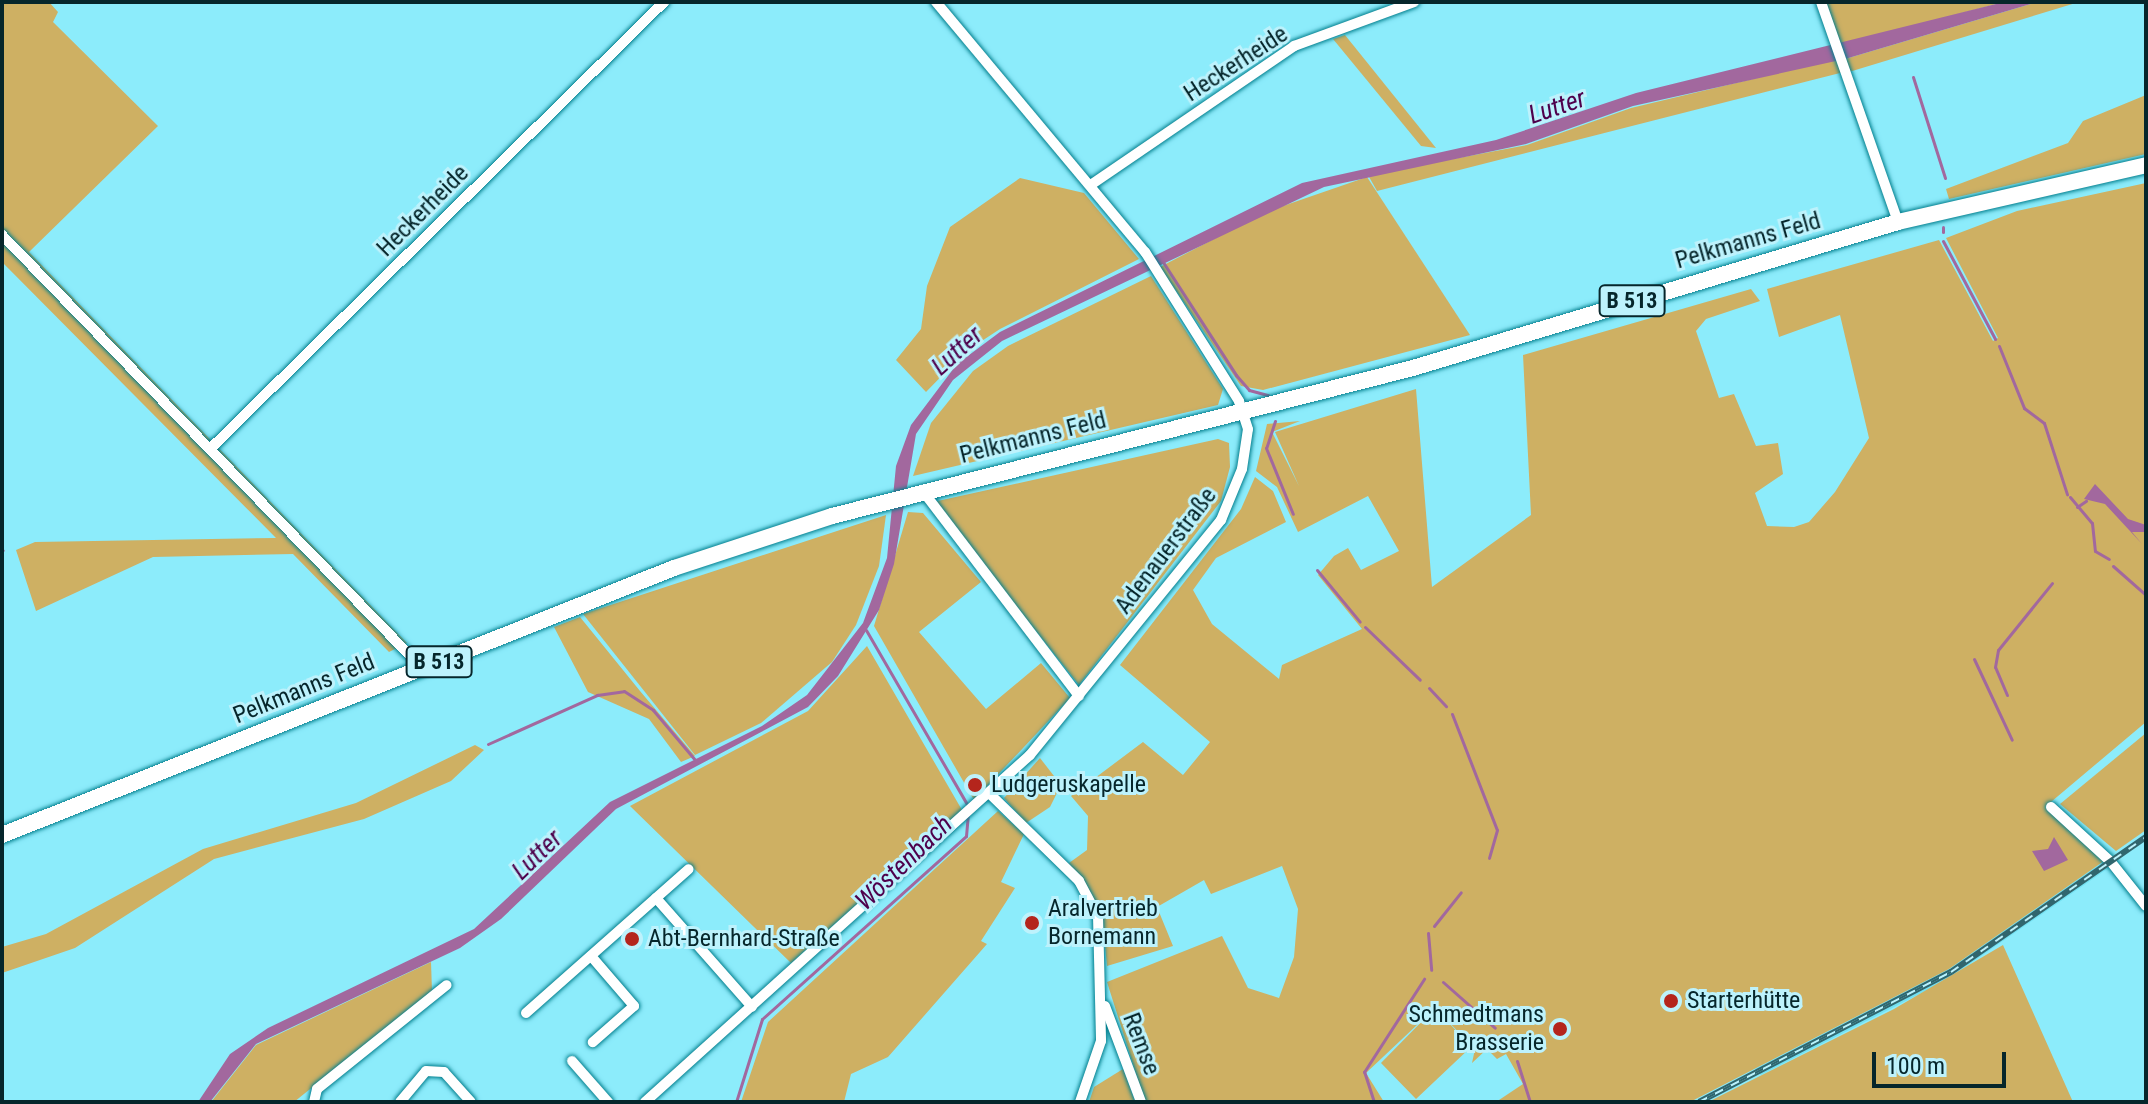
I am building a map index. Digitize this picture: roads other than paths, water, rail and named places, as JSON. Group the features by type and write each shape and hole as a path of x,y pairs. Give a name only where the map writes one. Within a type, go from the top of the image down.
{"main road":[{"name":"Pelkmanns Feld","path":"2,835 674,568 880,502 1244,414 1898,222 2146,159"},
{"name":"Pelkmanns Feld","path":"2102,172 2146,165"}],"street":[{"name":"Heckerheide","path":"211,448 664,2"},
{"path":"936,2 1092,184 1145,252 1244,414"},
{"name":"Heckerheide","path":"1092,184 1294,46 1414,2"},
{"path":"1821,2 1898,222"},
{"path":"2,235 423,669"},
{"name":"Adenauerstraße","path":"650,1100 991,795 1079,696 1221,520 1242,469 1244,414"},
{"path":"917,491 1079,696"},
{"path":"991,795 1090,898 1101,935 1103,1001 1095,1076 1080,1102"},
{"path":"2051,807 2111,862 2146,906"},
{"path":"526,1013 689,869"},
{"path":"656,898 752,1007"},
{"path":"591,956 634,1006 593,1042"},
{"path":"314,1102 317,1089 447,985"},
{"name":"Remse","path":"1103,1001 1141,1102"},
{"path":"572,1061 608,1102"},
{"path":"400,1102 426,1071 444,1072 471,1102"}],"waterway":[{"path":"1913,77 1945,178"},
{"path":"1943,227 1943,232"},
{"path":"1943,241 1995,339"},
{"path":"1163,262 1236,375 1249,390 1268,395"},
{"path":"1999,346 2024,408 2044,423 2067,494"},
{"path":"1275,421 1266,448 1293,514"},
{"path":"2070,497 2092,523 2095,551 2109,559"},
{"path":"2077,507 2086,501"},
{"path":"2113,566 2146,595"},
{"path":"1317,570 1360,622"},
{"path":"2007,695 1995,667 1998,650 2052,583"},
{"path":"1365,627 1420,680"},
{"name":"Wöstenbach","path":"866,630 968,806"},
{"path":"1974,659 2012,740"},
{"path":"1429,688 1446,706"},
{"path":"488,744 597,695 624,691 653,710 696,761"},
{"path":"1452,714 1497,830 1489,858"},
{"name":"Wöstenbach","path":"736,1102 762,1019 966,836 968,814"},
{"path":"1434,926 1461,892"},
{"path":"1428,933 1431,970"},
{"path":"1374,1102 1364,1072 1424,979"},
{"path":"1443,982 1495,1028"},
{"path":"1517,1061 1530,1102"}],"railway":[{"path":"1699,1102 1951,972 2146,837"}],"place":[{"name":"Ludgeruskapelle","path":"975,785"},
{"name":"Aralvertrieb Bornemann","path":"1032,923"},
{"name":"Abt-Bernhard-Straße","path":"632,939"},
{"name":"Starterhütte","path":"1671,1001"},
{"name":"Schmedtmans Brasserie","path":"1560,1029"}],"water label":[{"name":"Lutter","path":"1557,107"},
{"name":"Lutter","path":"957,351"},
{"name":"Lutter","path":"537,855"}]}
